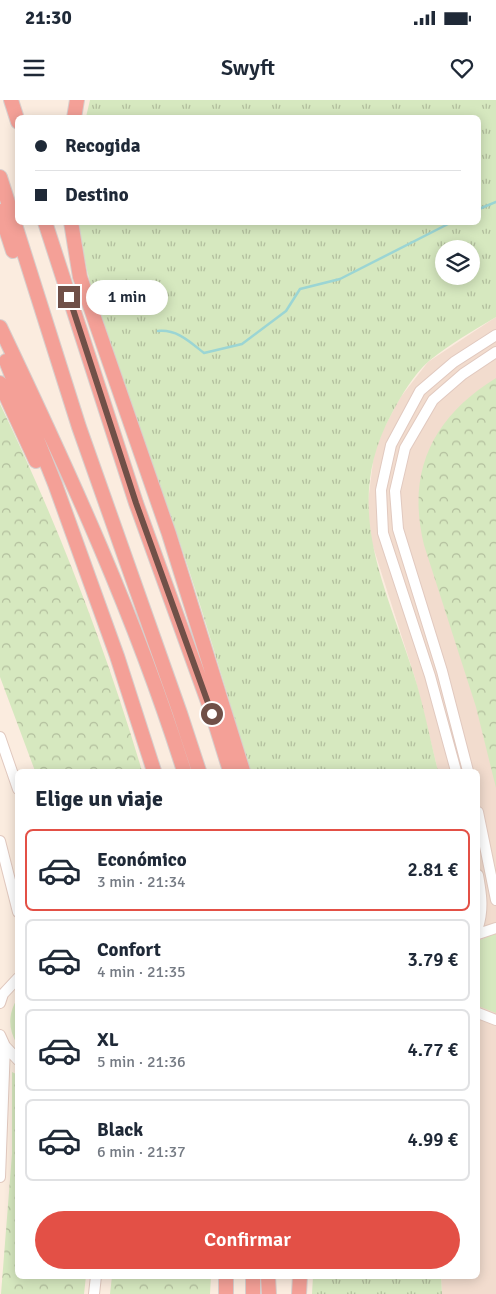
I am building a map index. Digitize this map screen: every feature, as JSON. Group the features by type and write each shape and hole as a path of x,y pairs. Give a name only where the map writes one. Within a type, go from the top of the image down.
{"highway":[{"path":"13,100 17,115"},
{"path":"75,115 78,100"},
{"path":"0,177 15,225"},
{"path":"0,211 14,254 49,333"},
{"path":"15,225 104,502 140,597 198,769"},
{"path":"46,225 136,503 212,714 229,769"},
{"path":"71,225 80,277 169,534 242,769"},
{"path":"0,327 116,581 148,664 183,769"},
{"path":"0,346 55,484 117,656 153,769"},
{"path":"0,383 20,423 87,576"},
{"path":"226,1279 226,1294"},
{"path":"253,1279 253,1294"},
{"path":"268,1279 268,1294"},
{"path":"299,1294 300,1279"}],"street":[{"path":"455,769 430,676 383,533 381,490 391,445 420,391 454,362 496,335"},
{"path":"467,769 442,671 398,528 395,491 405,448 433,400 463,374 496,352"},
{"path":"0,737 15,780"},
{"path":"480,822 496,900"},
{"path":"0,841 15,900"},
{"path":"480,886 482,897 480,920"},
{"path":"480,933 496,928"},
{"path":"0,1003 3,994 15,981"},
{"path":"480,1014 492,1019 496,1028"},
{"path":"0,1035 5,1046 15,1057"},
{"path":"0,1177 5,1046"},
{"path":"94,1294 96,1279"}],"shaded area":[{"path":"496,317 496,1294 442,1294 441,1279 480,1279 480,769 438,769 415,678 370,537 368,502 374,454 384,428 400,398 428,362"}],"green space":[{"path":"90,100 496,100 496,317 462,337 423,366 392,413 377,447 370,480 369,513 373,545 391,609 418,687 438,769 249,769 180,543 116,368 94,297 78,225 481,225 481,115 86,115"},
{"path":"496,378 496,788 476,707 424,545 419,518 419,493 422,470 430,448 441,428 474,393"},
{"path":"0,404 41,494 96,631 141,769 34,769 0,677"},
{"path":"496,933 496,1013 480,1007 480,940"},
{"path":"15,1003 15,1040 10,1022"},
{"path":"12,1072 15,1074 15,1279 86,1279 84,1294 1,1294 12,1154"},
{"path":"112,1279 211,1279 210,1294 110,1294"},
{"path":"313,1279 441,1279 442,1294 312,1294"}],"waterway":[{"path":"481,208 496,202"},
{"path":"158,331 177,334 204,353 242,344 286,311 300,289 340,279 446,225"}],"route":[{"path":"69,297 136,503 212,714"}]}
